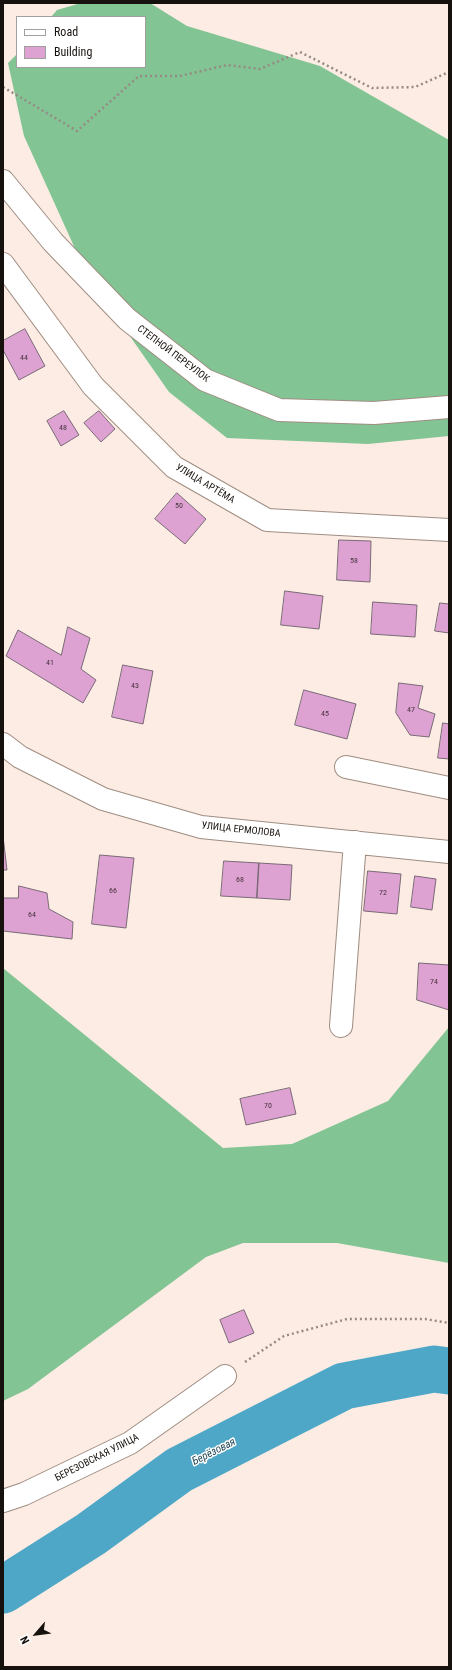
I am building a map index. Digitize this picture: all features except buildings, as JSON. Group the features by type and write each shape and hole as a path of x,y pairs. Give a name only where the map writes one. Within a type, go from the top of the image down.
{"street":[{"name":"СТЕПНОЙ ПЕРЕУЛОК","path":"3,181 53,242 127,319 205,380 279,410 374,413 449,407"},
{"name":"УЛИЦА АРТЁМА","path":"3,264 93,386 174,467 267,520 449,530"},
{"name":"УЛИЦА ЕРМОЛОВА","path":"3,744 20,757 103,799 201,827 449,852"},
{"path":"346,767 449,788"},
{"path":"341,1026 355,842"},
{"name":"БЕРЕЗОВСКАЯ УЛИЦА","path":"3,1501 24,1494 130,1443 225,1376"}],"path":[{"path":"3,87 77,131 139,76 180,76 227,65 260,69 300,52 372,88 415,87 449,72"},
{"path":"225,1376 284,1336 347,1319 425,1319 449,1323"}],"green space":[{"path":"81,3 150,3 187,26 320,66 449,140 449,436 368,444 227,438 169,392 87,275 24,136 8,63 16,55 16,68 146,68 146,16 52,16 57,10"},
{"path":"3,968 223,1148 292,1144 388,1101 449,1027 449,1263 337,1243 243,1243 206,1257 28,1389 3,1401"}],"waterway":[{"name":"Берёзовая","path":"3,1590 91,1534 179,1470 344,1386 434,1369 449,1371"}]}
